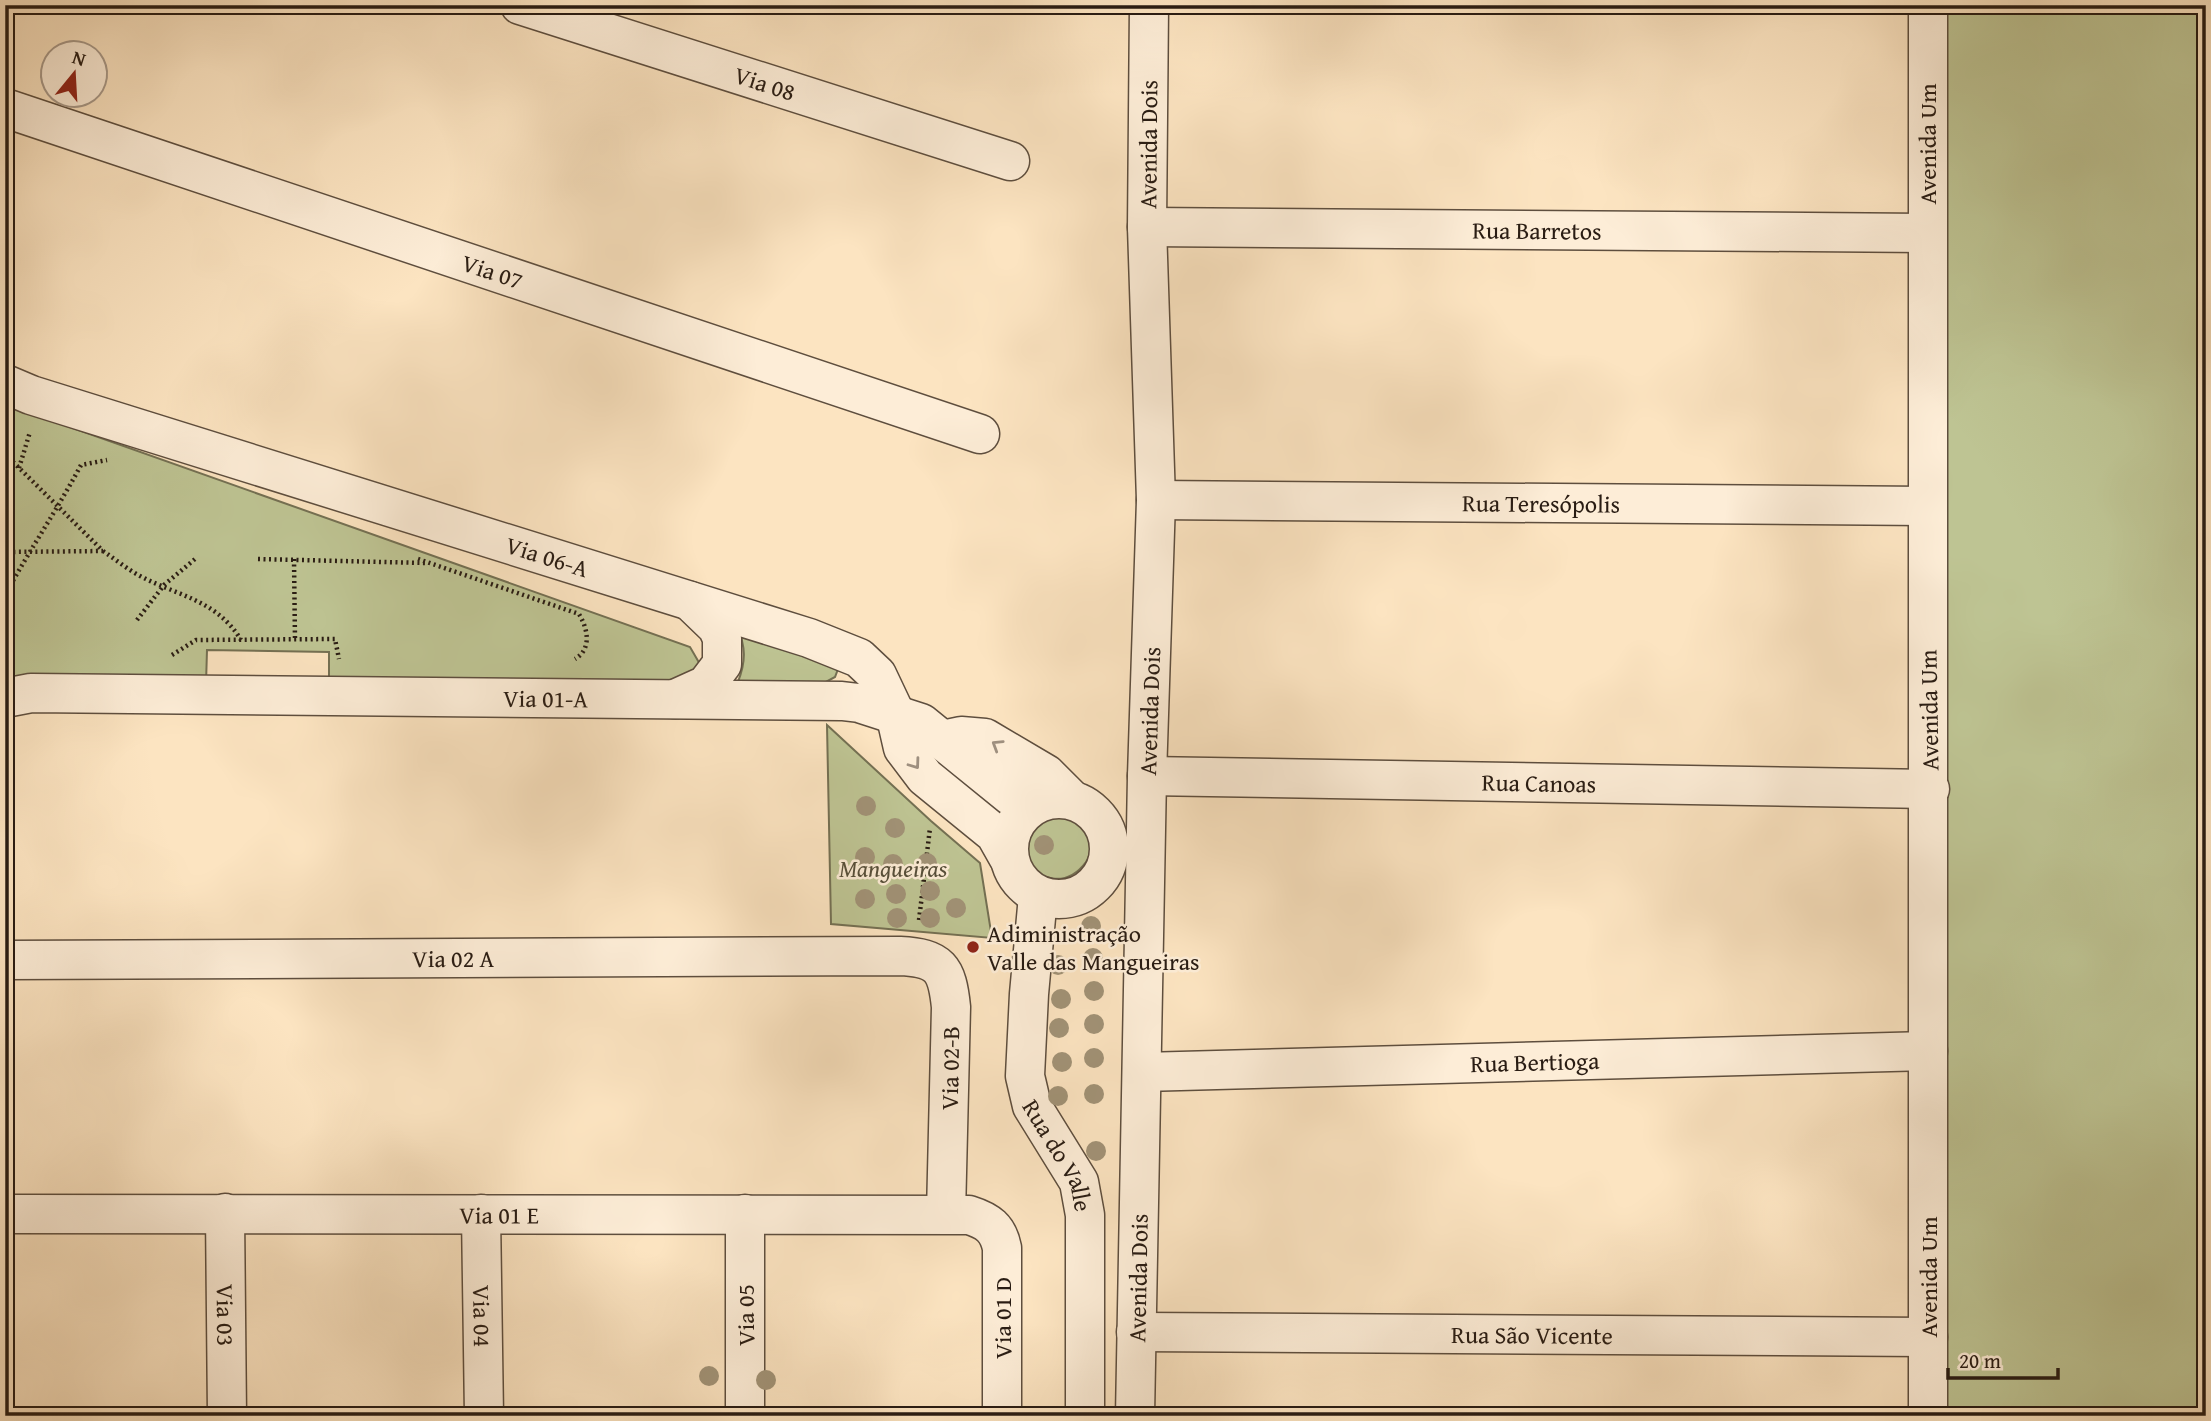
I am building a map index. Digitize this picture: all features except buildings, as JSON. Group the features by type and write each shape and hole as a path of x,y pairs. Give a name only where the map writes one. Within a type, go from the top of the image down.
{"street":[{"name":"Via 08","path":"520,5 1010,161"},
{"name":"Avenida Dois","path":"1135,1416 1147,776 1156,500 1147,227 1149,5"},
{"name":"Avenida Um","path":"1928,5 1928,1416"},
{"name":"Via 07","path":"5,107 980,434"},
{"name":"Rua Barretos","path":"1147,227 1926,233"},
{"name":"Via 06-A","path":"5,384 45,399 808,638 859,658 877,675 895,713"},
{"name":"Rua Teresópolis","path":"1156,500 1927,506"},
{"path":"675,699 706,685 722,664 722,638 717,627 690,601"},
{"name":"Via 01-A","path":"5,698 44,693 822,700 859,703 895,713"},
{"path":"895,713 921,723 942,740 961,736 985,738 1046,774 1055,801"},
{"path":"895,713 903,748 925,777 995,834 1014,873 1024,886 1038,895 1054,900 1072,898 1086,891 1099,880 1107,866 1110,849 1107,832 1100,818 1087,807 1055,801 1025,811 1014,824 1008,857"},
{"name":"Rua Canoas","path":"1147,776 1930,789"},
{"name":"Rua do Valle","path":"1038,895 1025,1076 1032,1107 1072,1168 1083,1199 1085,1416"},
{"name":"Via 02 A","path":"5,960 908,956"},
{"name":"Via 02-B","path":"908,956 938,965 949,982 951,1007 946,1214"},
{"name":"Rua Bertioga","path":"1143,1072 1928,1051"},
{"name":"Via 03","path":"225,1213 227,1416"},
{"name":"Via 01 E","path":"5,1214 969,1214 990,1224"},
{"name":"Via 04","path":"481,1214 484,1416"},
{"name":"Via 05","path":"745,1214 745,1416"},
{"name":"Via 01 D","path":"990,1224 1000,1237 1002,1248 1002,1416"},
{"name":"Rua São Vicente","path":"1136,1332 1928,1337"}],"path":[{"path":"5,454 103,551 141,576 184,594 230,623 242,641"},
{"path":"5,595 29,551 59,507 81,465 111,459"},
{"path":"5,552 103,551"},
{"path":"409,556 579,614 587,627 587,642 580,656 572,661"},
{"path":"137,620 164,585 195,559"},
{"path":"258,559 430,563"},
{"path":"294,559 295,640"},
{"path":"161,662 196,640 335,639 341,666"},
{"path":"908,956 933,820"}],"green space":[{"path":"1926,5 2206,5 2206,1416 1920,1416"},
{"path":"5,404 690,647 701,666 675,687 329,686 329,652 207,650 206,684 5,679"},
{"path":"737,627 838,669 835,677 824,683 738,682 744,654"},
{"name":"Mangueiras","path":"827,725 980,863 992,938 831,924"},
{"path":"1057,812 1079,820 1087,830 1091,843 1086,862 1070,876 1053,879 1038,873 1026,862 1020,848 1021,834 1033,821"}],"place":[{"name":"Adiministração Valle das Mangueiras","path":"973,947"}]}
